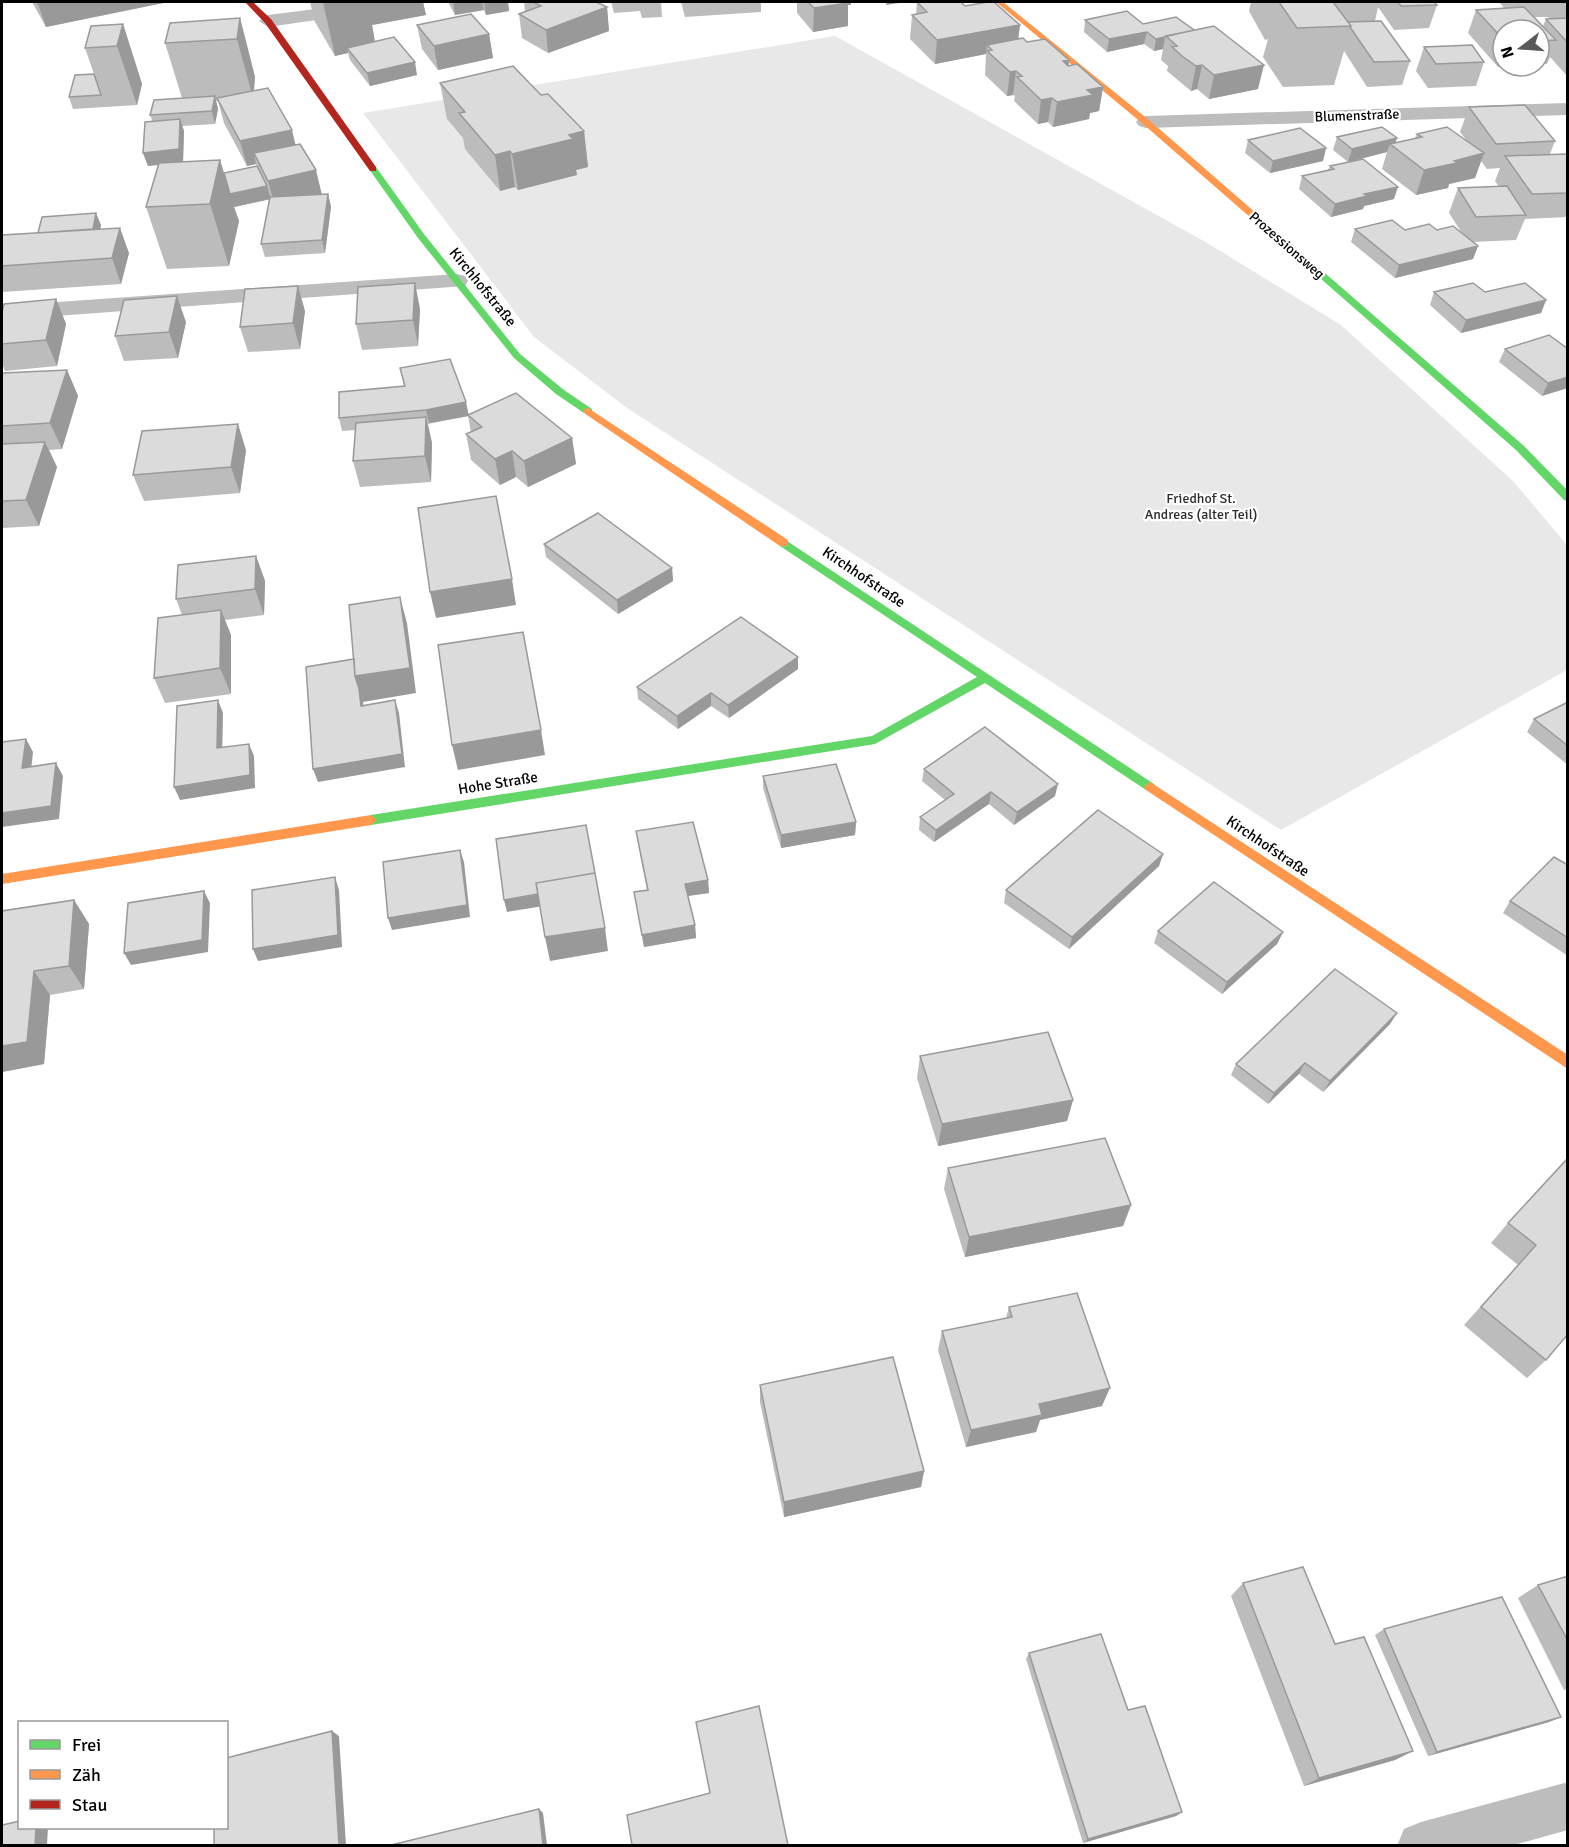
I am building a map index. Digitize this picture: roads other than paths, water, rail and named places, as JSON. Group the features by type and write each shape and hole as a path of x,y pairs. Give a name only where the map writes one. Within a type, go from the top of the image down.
{"street":[{"name":"Kirchhofstraße","path":"249,2 267,21 421,236 517,356 560,392 985,678 1568,1064"},
{"path":"267,21 406,2"},
{"name":"Prozessionsweg","path":"999,2 1146,122 1520,448 1568,498"},
{"name":"Blumenstraße","path":"1146,122 1568,108"},
{"path":"15,312 457,281"},
{"name":"Hohe Straße","path":"2,879 875,740 985,678"},
{"path":"1422,1845 1568,1806"}],"park label":[{"name":"Friedhof St. Andreas (alter Teil)","path":"1201,506"}]}
